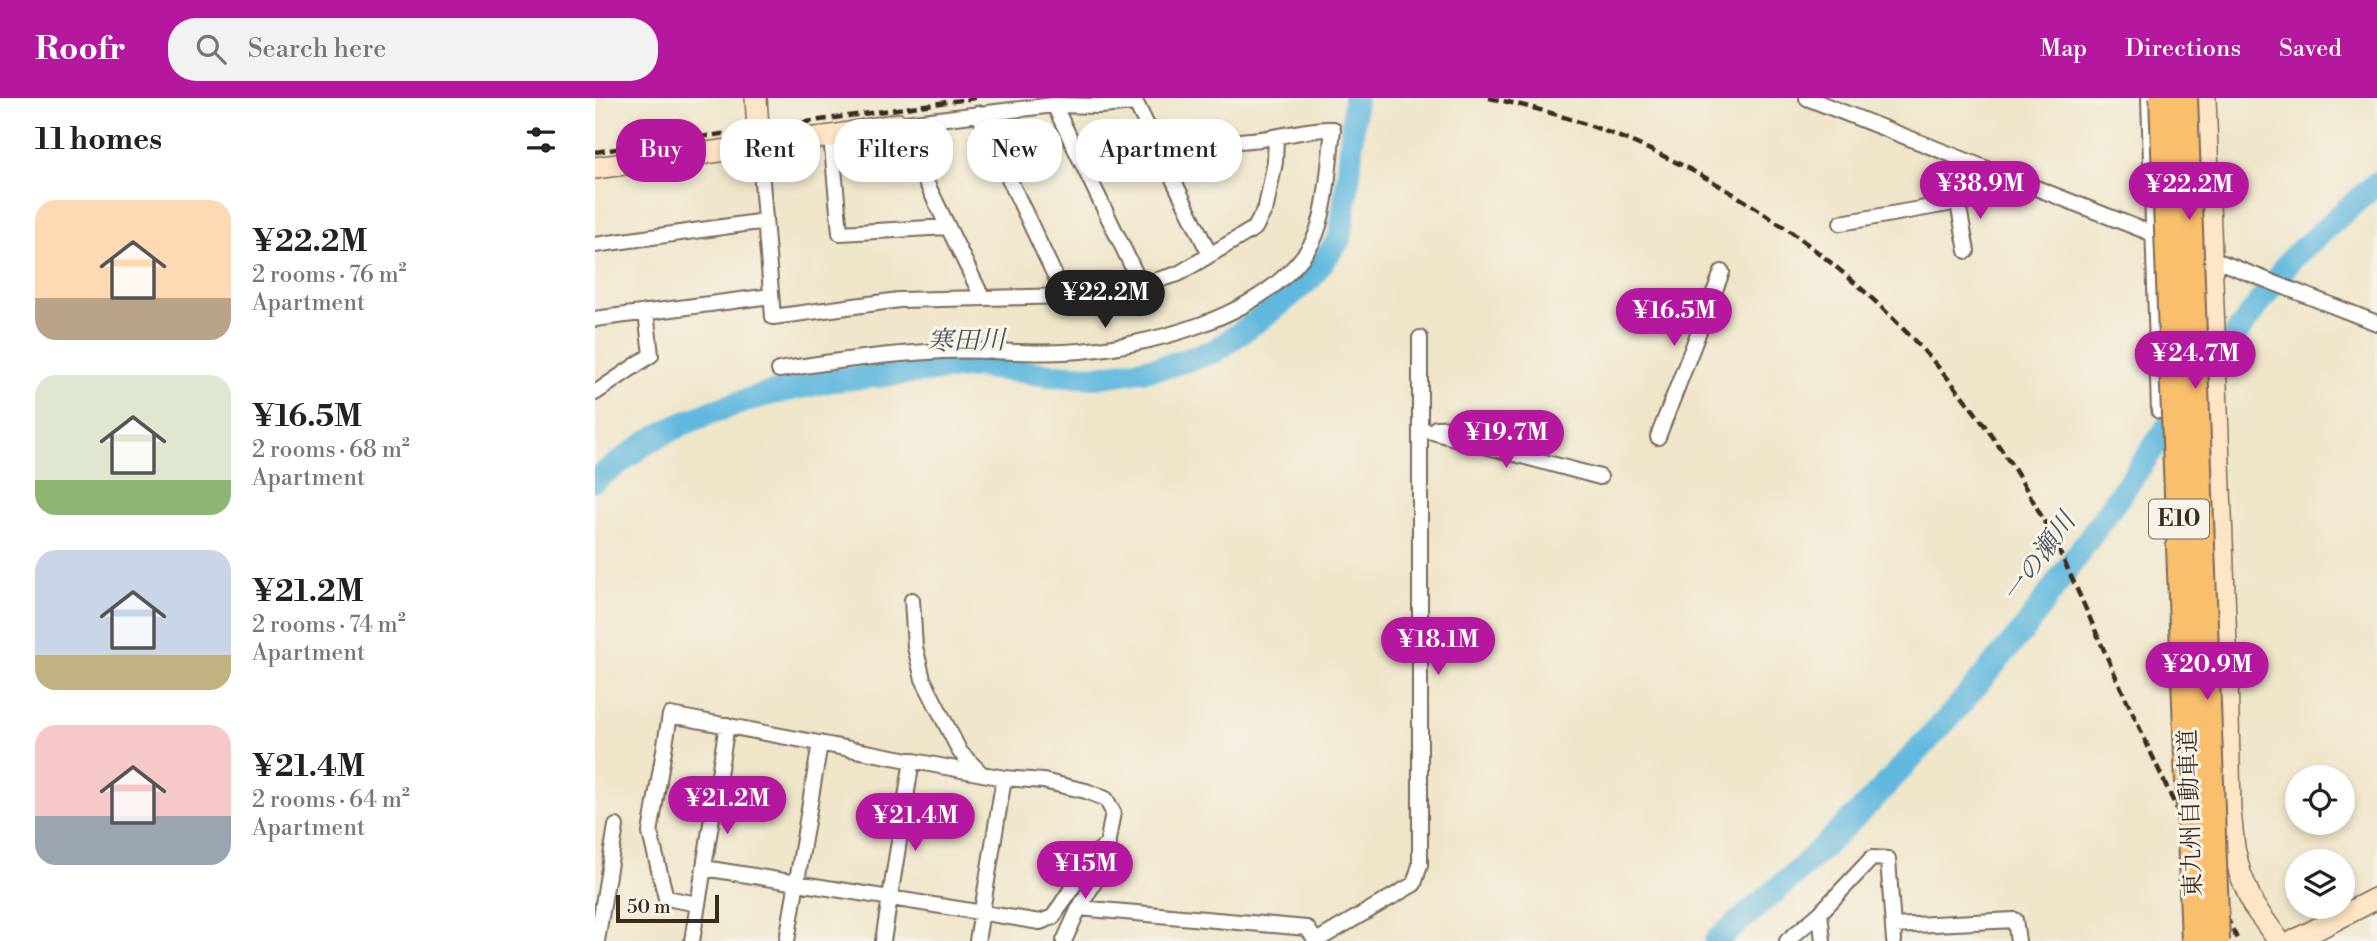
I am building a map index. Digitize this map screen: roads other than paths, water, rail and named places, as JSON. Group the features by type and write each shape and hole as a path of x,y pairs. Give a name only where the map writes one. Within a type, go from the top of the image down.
{"highway":[{"name":"東九州自動車道","path":"2163,98 2195,941"},
{"name":"東九州自動車道","path":"2184,98 2216,941"}],"street":[{"path":"756,98 757,119"},
{"path":"1807,98 2377,323"},
{"path":"2148,98 2159,411"},
{"path":"2205,98 2230,811 2240,873 2253,905 2279,941"},
{"path":"934,119 1054,105 1100,106 1136,103 1144,119"},
{"path":"1054,105 1142,287"},
{"path":"978,113 1056,278 1060,297"},
{"path":"779,370 886,355 944,351 1087,351 1132,344 1218,318 1260,294 1294,268 1313,241 1319,223 1333,129 1242,139"},
{"path":"820,137 834,135"},
{"path":"831,136 840,233 948,227"},
{"path":"762,182 773,317 899,300 1107,295 1142,287 1178,274 1255,228 1266,207 1275,162 1276,137"},
{"path":"595,168 720,150"},
{"path":"1967,161 1957,198 1967,251"},
{"path":"926,182 982,297"},
{"path":"1174,182 1210,256"},
{"path":"1841,223 1944,205 1957,198"},
{"path":"595,245 765,222"},
{"path":"1658,437 1721,272"},
{"path":"595,319 771,296"},
{"path":"595,393 651,355 646,312"},
{"path":"1079,908 1307,928 1316,941 1414,884 1420,864 1420,338"},
{"path":"1420,429 1543,425"},
{"path":"1420,429 1600,477"},
{"path":"912,600 915,647 923,679 960,752 982,774"},
{"path":"698,904 666,898 650,833 670,715 1004,778 1043,781 1086,791 1106,799 1113,812 1103,868 1079,908 1064,941"},
{"path":"692,941 727,725"},
{"path":"787,941 820,743"},
{"path":"883,941 912,760"},
{"path":"977,941 1004,778"},
{"path":"597,941 600,898 616,827"},
{"path":"704,869 1040,922 1053,916 1094,854 1108,844"},
{"path":"1787,941 1820,913 1872,858 1888,859 1893,933 2015,920 2018,941"},
{"path":"2294,941 2377,898"},
{"path":"1820,913 1823,941"}],"waterway":[{"name":"寒田川","path":"595,480 649,441 680,425 764,395 833,380 977,366 1051,375 1097,377 1168,366 1215,351 1310,279 1340,238 1355,98"},
{"name":"一の瀬川","path":"2205,377 2292,258 2377,183"},
{"name":"一の瀬川","path":"1716,941 1797,872 1870,802 1950,716 2026,627 2183,406"}],"railway":[{"path":"595,152 975,98"},
{"path":"1489,98 1573,120 1653,151 1730,192 1803,241 1870,297 1931,359 1985,427 2043,519 2238,941"}]}
